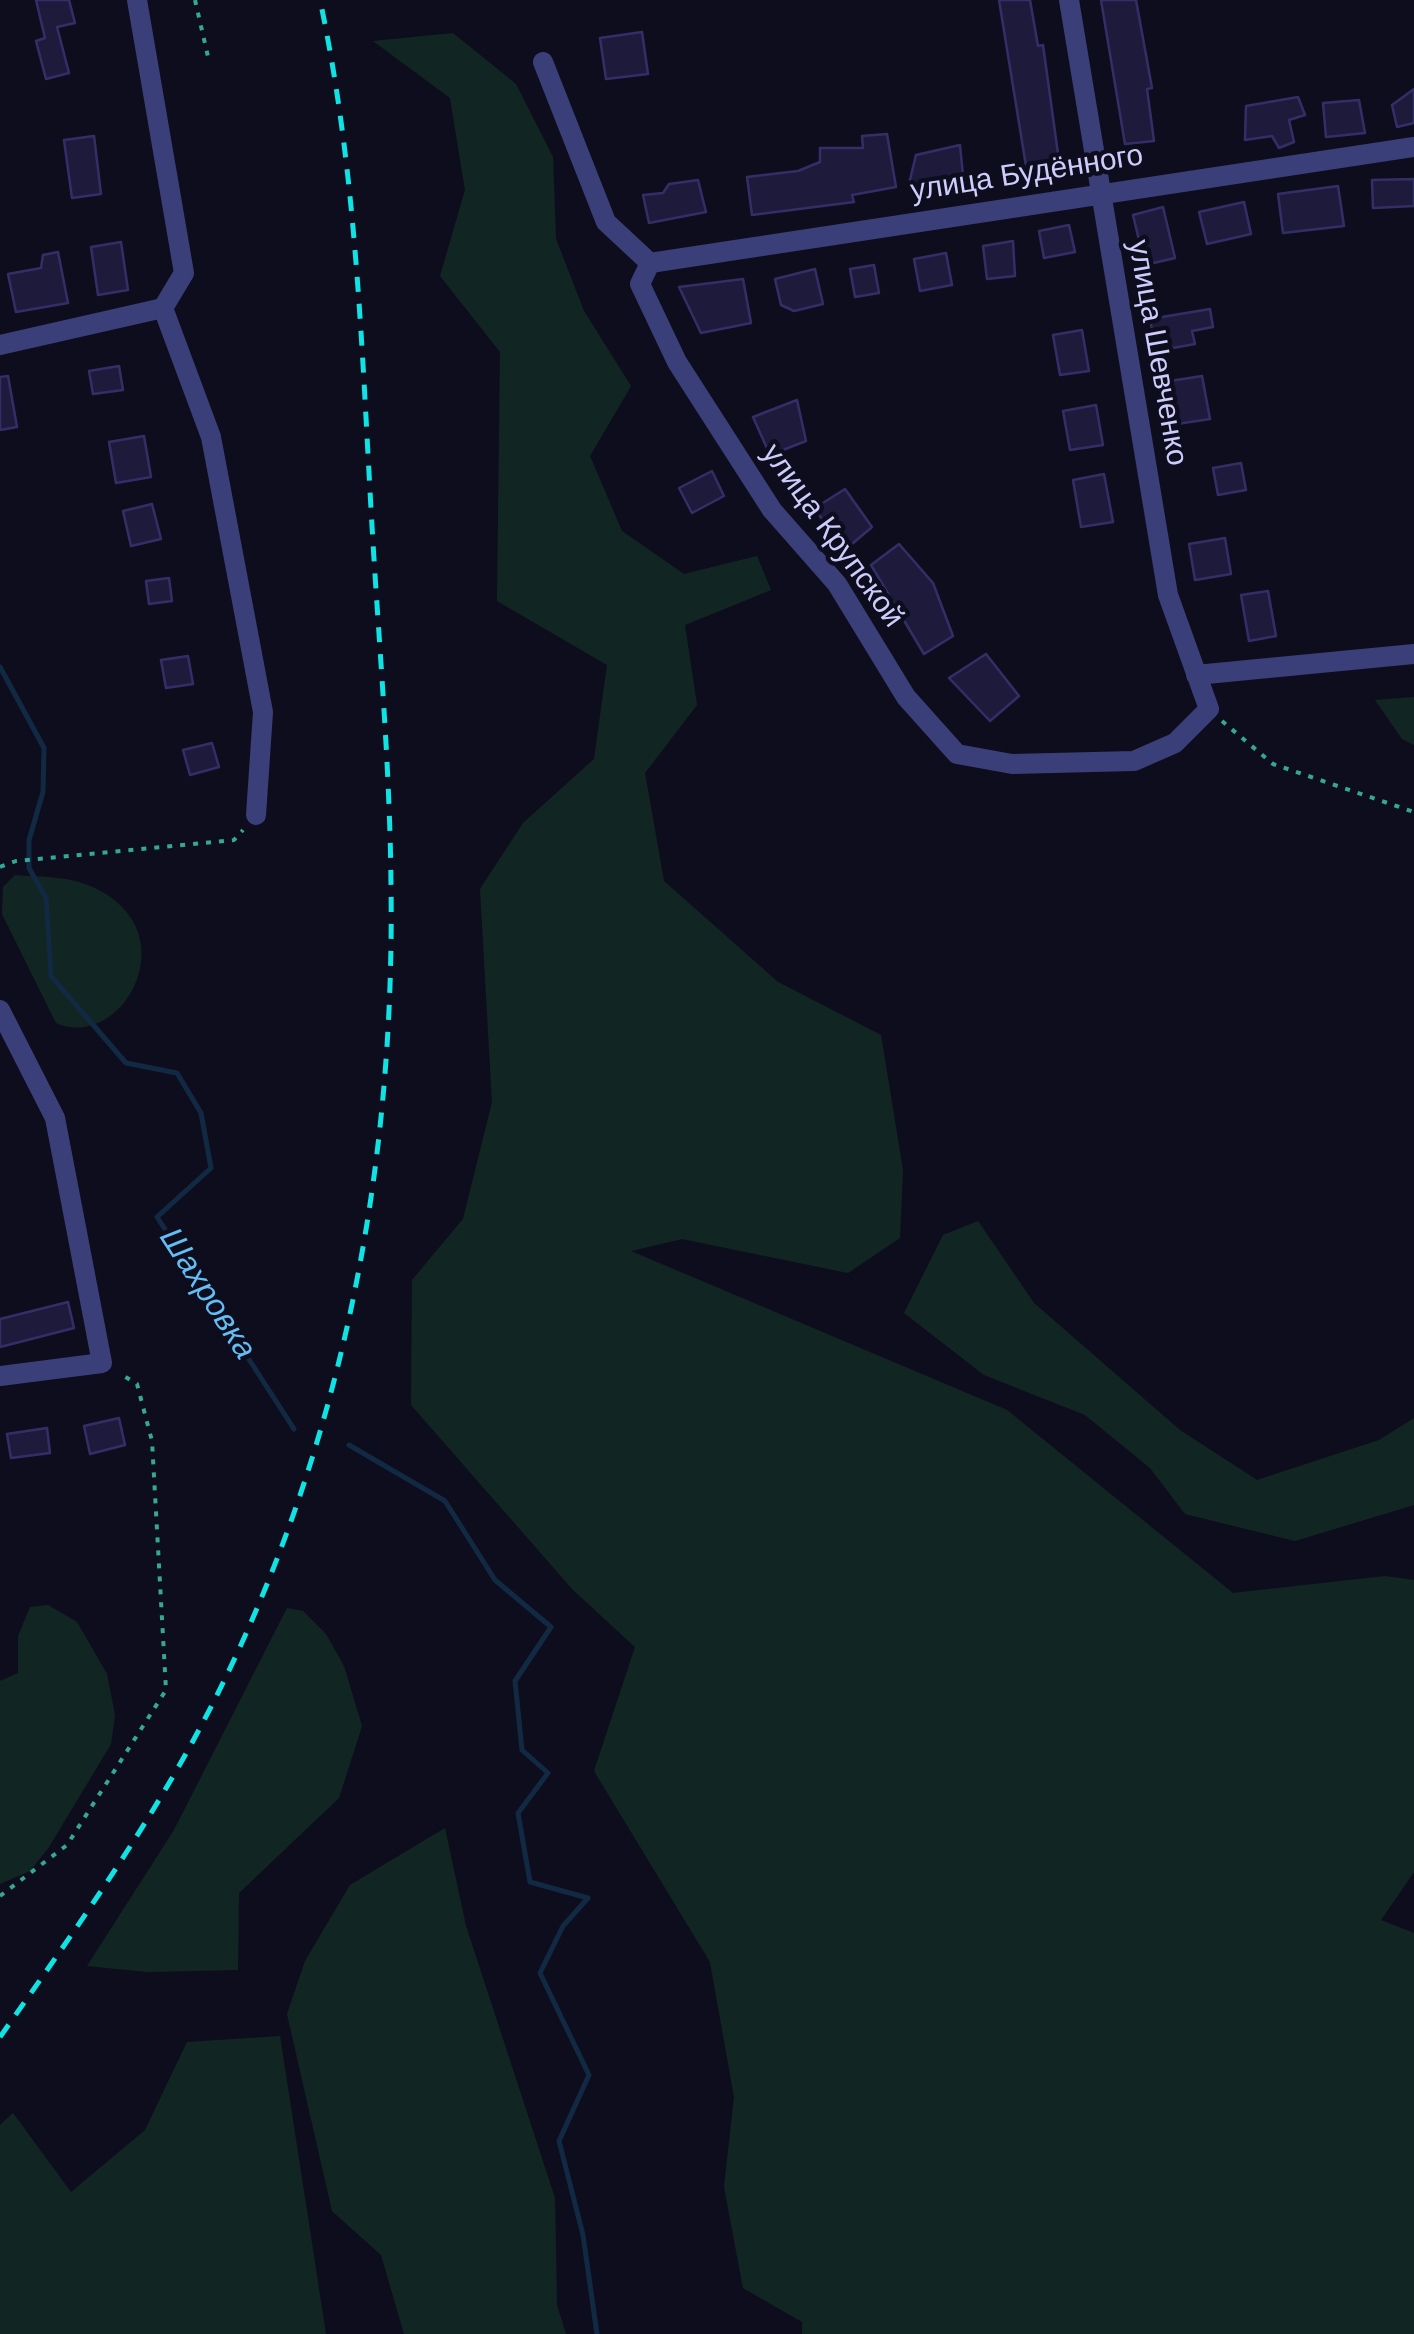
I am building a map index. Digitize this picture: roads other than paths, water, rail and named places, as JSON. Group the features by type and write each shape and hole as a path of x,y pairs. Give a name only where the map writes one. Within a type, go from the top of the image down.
{"street":[{"path":"0,345 163,308 184,272 137,0"},
{"name":"улица Шевченко","path":"1069,0 1168,595 1209,710"},
{"path":"543,62 606,222 650,263"},
{"name":"улица Будённого","path":"650,263 1414,147"},
{"name":"улица Крупской","path":"650,263 640,284 677,362 772,510 837,584 906,697 957,754 1012,764 1134,761 1176,743 1209,710"},
{"path":"163,308 211,437 263,712 256,816"},
{"path":"1196,676 1414,654"},
{"path":"0,1010 55,1118 102,1363 0,1376"}],"waterway":[{"name":"Шахровка","path":"0,667 44,748 43,792 29,840 29,868 46,898 51,976 126,1063 177,1073 201,1113 211,1168 157,1217 294,1429"},
{"name":"Шахровка","path":"349,1445 445,1501 495,1580 551,1627 515,1681 522,1750 548,1773 518,1813 530,1882 588,1898 563,1926 540,1973 589,2075 559,2141 583,2235 597,2334"}],"railway":[{"path":"0,2037 165,1790 213,1703 258,1606 296,1508 327,1407 352,1305 370,1201 383,1097 390,991 389,800 357,270 343,134 320,0"}]}
